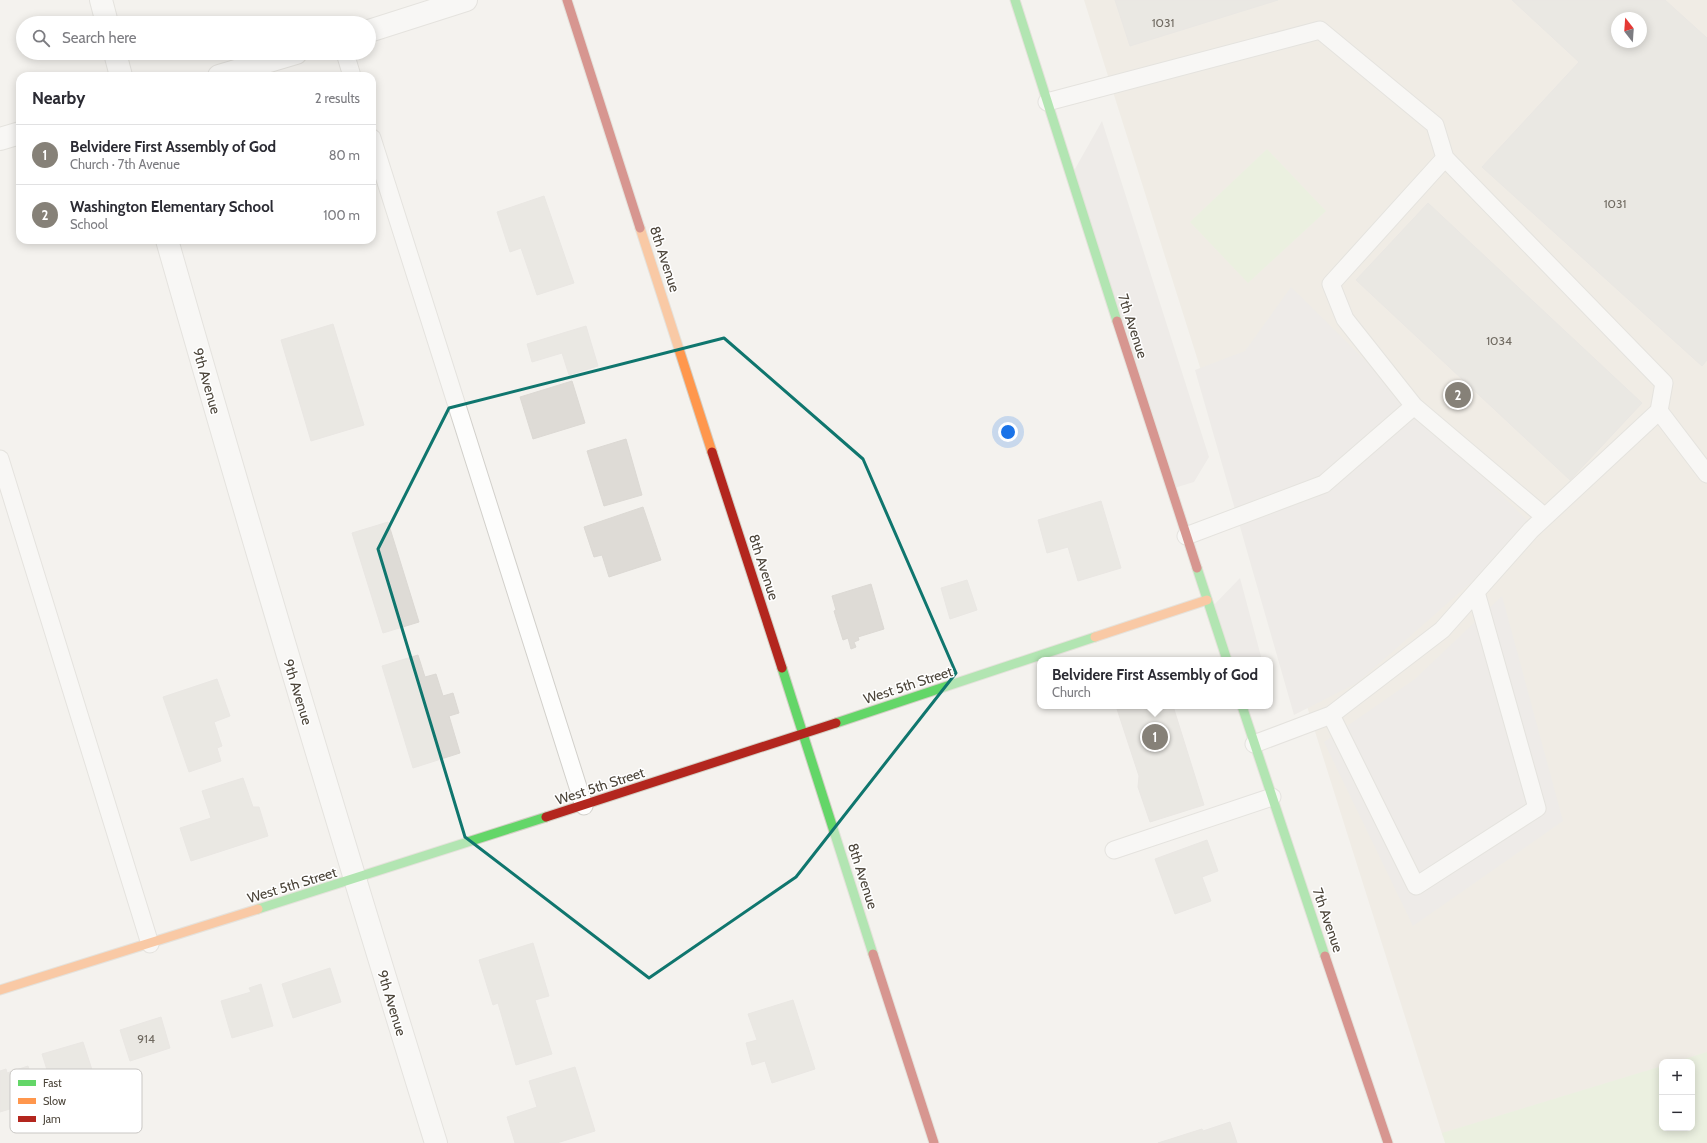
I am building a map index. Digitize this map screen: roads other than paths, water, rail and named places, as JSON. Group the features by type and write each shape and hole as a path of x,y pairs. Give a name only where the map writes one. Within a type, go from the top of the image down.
{"street":[{"path":"101,0 105,16"},
{"path":"376,29 466,0"},
{"name":"8th Avenue","path":"567,0 934,1143"},
{"name":"7th Avenue","path":"1016,0 1047,102 1226,657"},
{"path":"117,60 120,72"},
{"path":"232,72 273,60"},
{"path":"0,139 16,134"},
{"name":"9th Avenue","path":"168,244 232,468 354,880 436,1143"},
{"name":"West 5th Street","path":"1047,657 1207,600"},
{"name":"West 5th Street","path":"0,990 354,880 1037,660"},
{"name":"7th Avenue","path":"1243,709 1388,1143"}],"lane":[{"path":"1047,102 1320,30 1435,125 1445,158 1664,383 1659,411 1531,530 1442,630 1331,715 1254,744"},
{"path":"347,60 351,72"},
{"path":"376,151 584,806"},
{"path":"1445,158 1332,284 1345,319 1414,406 1545,517"},
{"path":"1186,536 1324,484 1414,406"},
{"path":"1659,411 1707,474"},
{"path":"0,459 150,944"},
{"path":"1331,715 1416,886 1537,808 1476,592"},
{"path":"1114,850 1272,797"}],"place":[{"name":"Washington Elementary School","path":"1458,395"},
{"name":"Belvidere First Assembly of God","path":"1155,737"}]}
